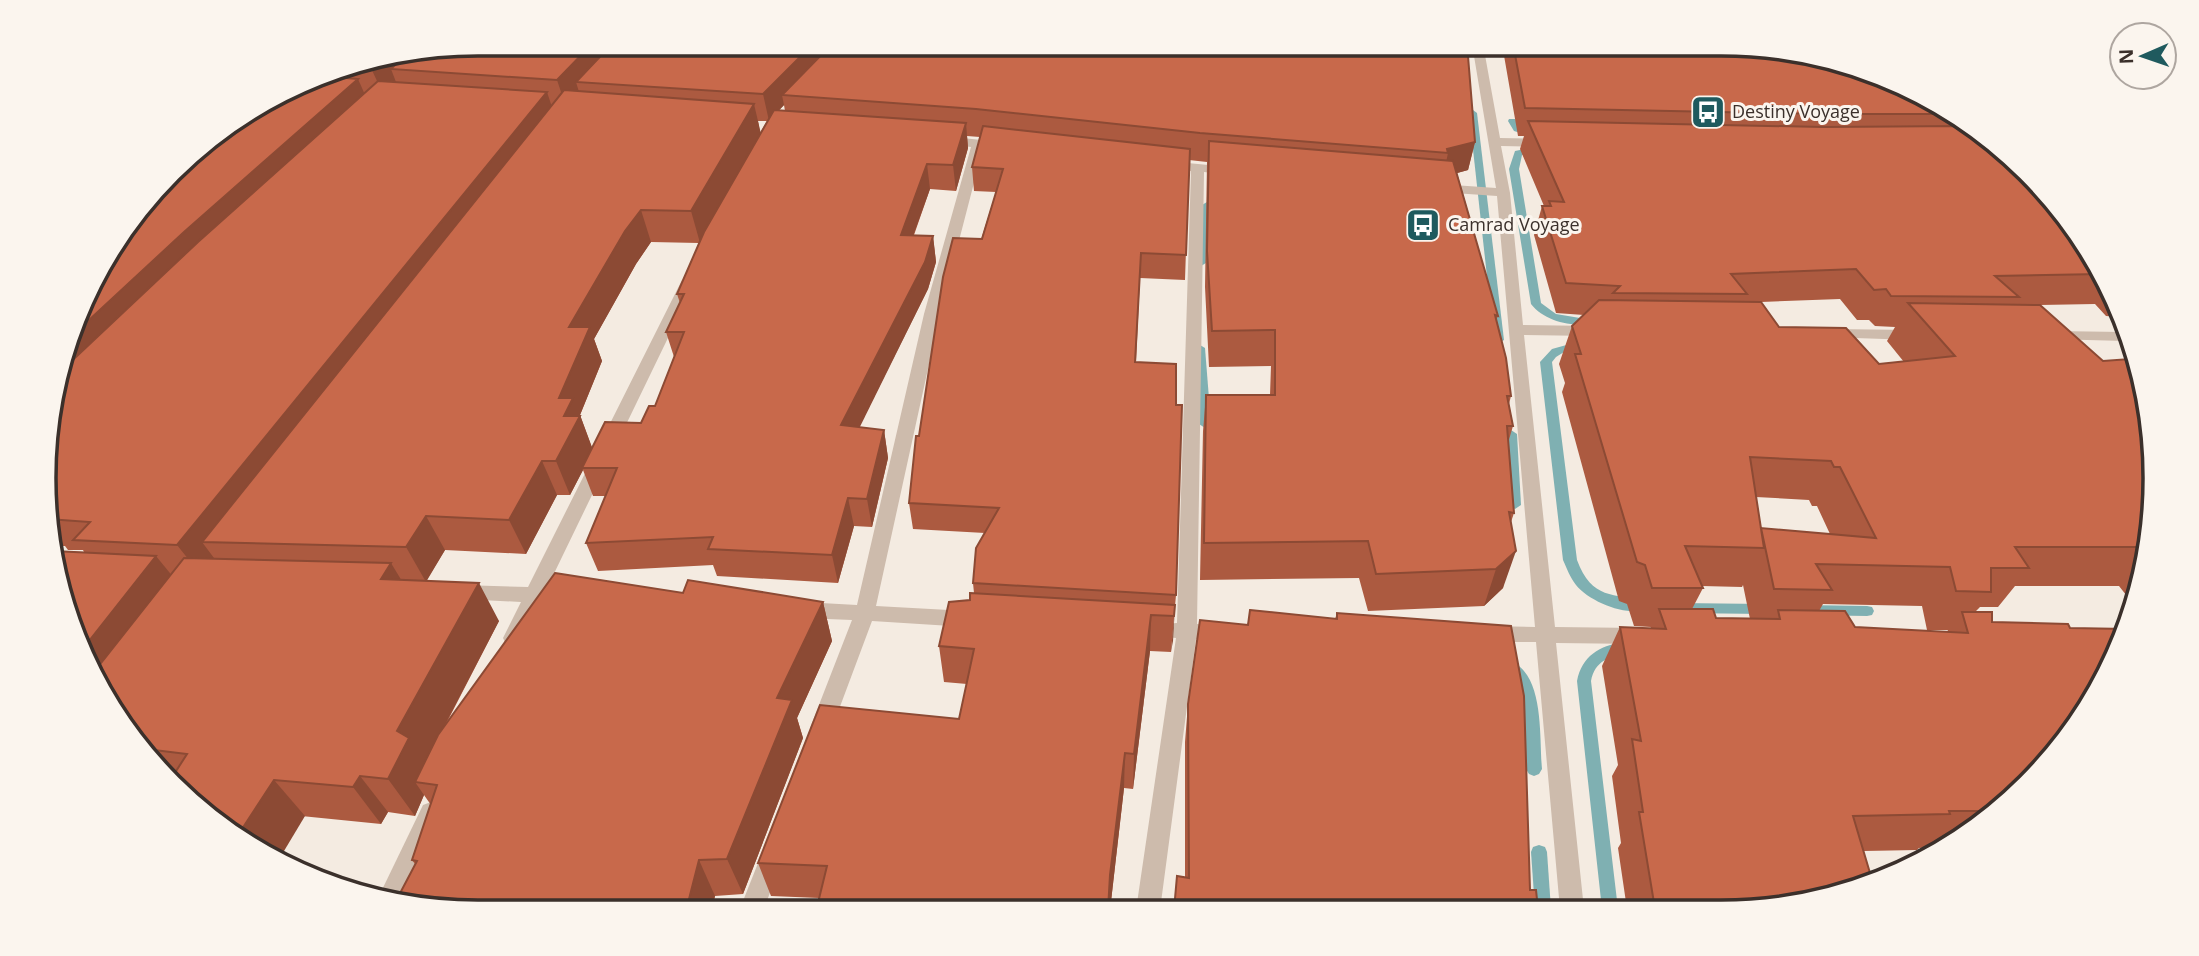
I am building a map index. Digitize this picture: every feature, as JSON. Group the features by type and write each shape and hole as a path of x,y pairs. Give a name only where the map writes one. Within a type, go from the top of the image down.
{"street":[{"path":"1476,56 1496,142 1503,193 1571,900"},
{"path":"923,139 1019,148"},
{"path":"1496,142 1564,144"},
{"path":"815,743 865,613 932,314 978,143"},
{"path":"1157,163 1239,171"},
{"path":"1149,900 1186,632 1198,168"},
{"path":"1427,187 1503,193"},
{"path":"504,657 698,265"},
{"path":"1515,330 1612,331"},
{"path":"1820,334 1930,335"},
{"path":"2041,336 2119,337"},
{"path":"438,592 575,597"},
{"path":"782,608 985,620"},
{"path":"1133,629 1242,632"},
{"path":"1476,634 1654,636"},
{"path":"393,891 438,797"},
{"path":"755,900 781,834"}],"building":[{"path":"580,56 557,80 391,69 396,64 450,57"},
{"path":"601,56 801,56 763,94 576,82"},
{"path":"820,56 1468,56 1475,142 1447,149 1448,153 1200,133 976,109 782,95"},
{"path":"1515,56 1721,56 1776,60 1830,70 1882,88 1934,114 1823,114 1525,108"},
{"path":"342,78 358,79 184,232 85,323 113,267 143,221 200,161 244,127 291,100"},
{"path":"378,81 547,92 177,545 73,540 90,522 59,520 57,506 57,450 64,396 73,360 198,242"},
{"path":"564,90 754,104 691,211 641,210 625,231 569,327 590,327 559,398 573,398 564,416 580,416 556,461 542,461 509,520 426,516 406,547 202,542"},
{"path":"774,110 966,123 953,165 927,164 901,235 933,236 925,262 841,425 884,430 867,499 848,498 832,555 708,549 713,537 586,543 617,468 582,468 605,422 641,423 649,406 655,406 684,332 666,332 684,294 677,294 704,232"},
{"path":"1528,121 1823,127 1953,126 1999,161 2038,200 2056,221 2090,274 1995,276 2019,297 1891,296 1886,289 1874,290 1856,269 1731,274 1747,294 1613,293 1620,286 1566,283 1542,206 1551,206 1549,201 1564,202"},
{"path":"983,126 1190,149 1186,255 1141,253 1135,362 1176,364 1176,405 1182,405 1176,595 973,583 976,548 999,508 909,503 916,436 919,436 943,277 953,238 982,239 1003,169 972,167"},
{"path":"1209,141 1453,161 1498,316 1495,315 1506,358 1511,396 1507,396 1513,426 1507,426 1514,513 1509,512 1516,551 1496,569 1376,574 1368,541 1204,543 1206,395 1275,395 1275,330 1212,331 1207,251"},
{"path":"1599,300 1761,302 1779,327 1846,328 1879,364 1955,356 1908,303 2040,305 2103,361 2126,359 2135,396 2142,450 2142,506 2137,547 2015,547 2029,568 1991,568 1991,592 1956,591 1950,567 1816,564 1832,590 1774,589 1761,528 1876,538 1840,467 1834,467 1831,461 1750,457 1764,548 1685,546 1703,588 1652,588 1645,565 1637,562 1575,354 1581,354 1572,326"},
{"path":"63,551 156,556 89,641 70,587"},
{"path":"184,558 391,563 381,579 479,583 397,731 409,738 388,779 360,776 353,787 274,780 243,828 221,813 176,772 187,754 156,750 127,712 100,665"},
{"path":"555,573 683,593 688,580 823,602 777,698 792,700 727,859 699,860 689,900 478,900 400,893 417,861 412,860 437,785 415,782 438,735"},
{"path":"970,593 1175,605 1174,616 1151,615 1134,754 1125,753 1109,900 819,900 827,866 758,863 820,705 959,719 974,649 939,646 949,602 970,600"},
{"path":"1659,609 1713,609 1716,618 1780,619 1778,610 1845,611 1855,627 1968,633 1962,612 1992,612 1992,622 2068,624 2070,628 2115,629 2086,689 2056,735 2019,776 1980,811 1853,816 1870,873 1830,886 1749,899 1654,900 1639,812 1643,812 1632,739 1641,741 1620,627 1666,629"},
{"path":"1250,610 1337,619 1337,613 1511,626 1524,696 1530,890 1536,890 1537,900 1175,900 1177,876 1189,878 1188,704 1200,620 1248,625"}],"waterway":[{"path":"1473,113 1499,340"},
{"path":"1512,121 1517,129 1530,133"},
{"path":"1535,150 1518,153 1514,169 1536,304 1553,316 1588,322"},
{"path":"1201,263 1207,205"},
{"path":"1579,347 1556,352 1546,362 1570,560 1581,581 1597,595 1619,603 1642,606"},
{"path":"1200,348 1205,424"},
{"path":"1511,434 1515,505"},
{"path":"1678,608 1765,609"},
{"path":"1804,610 1867,611"},
{"path":"1609,900 1584,681 1592,661 1609,651 1623,648"},
{"path":"1510,667 1525,683 1529,693 1534,769"},
{"path":"1539,852 1542,900"}],"place":[{"name":"Destiny Voyage","path":"1708,112"},
{"name":"Camrad Voyage","path":"1423,225"}]}
